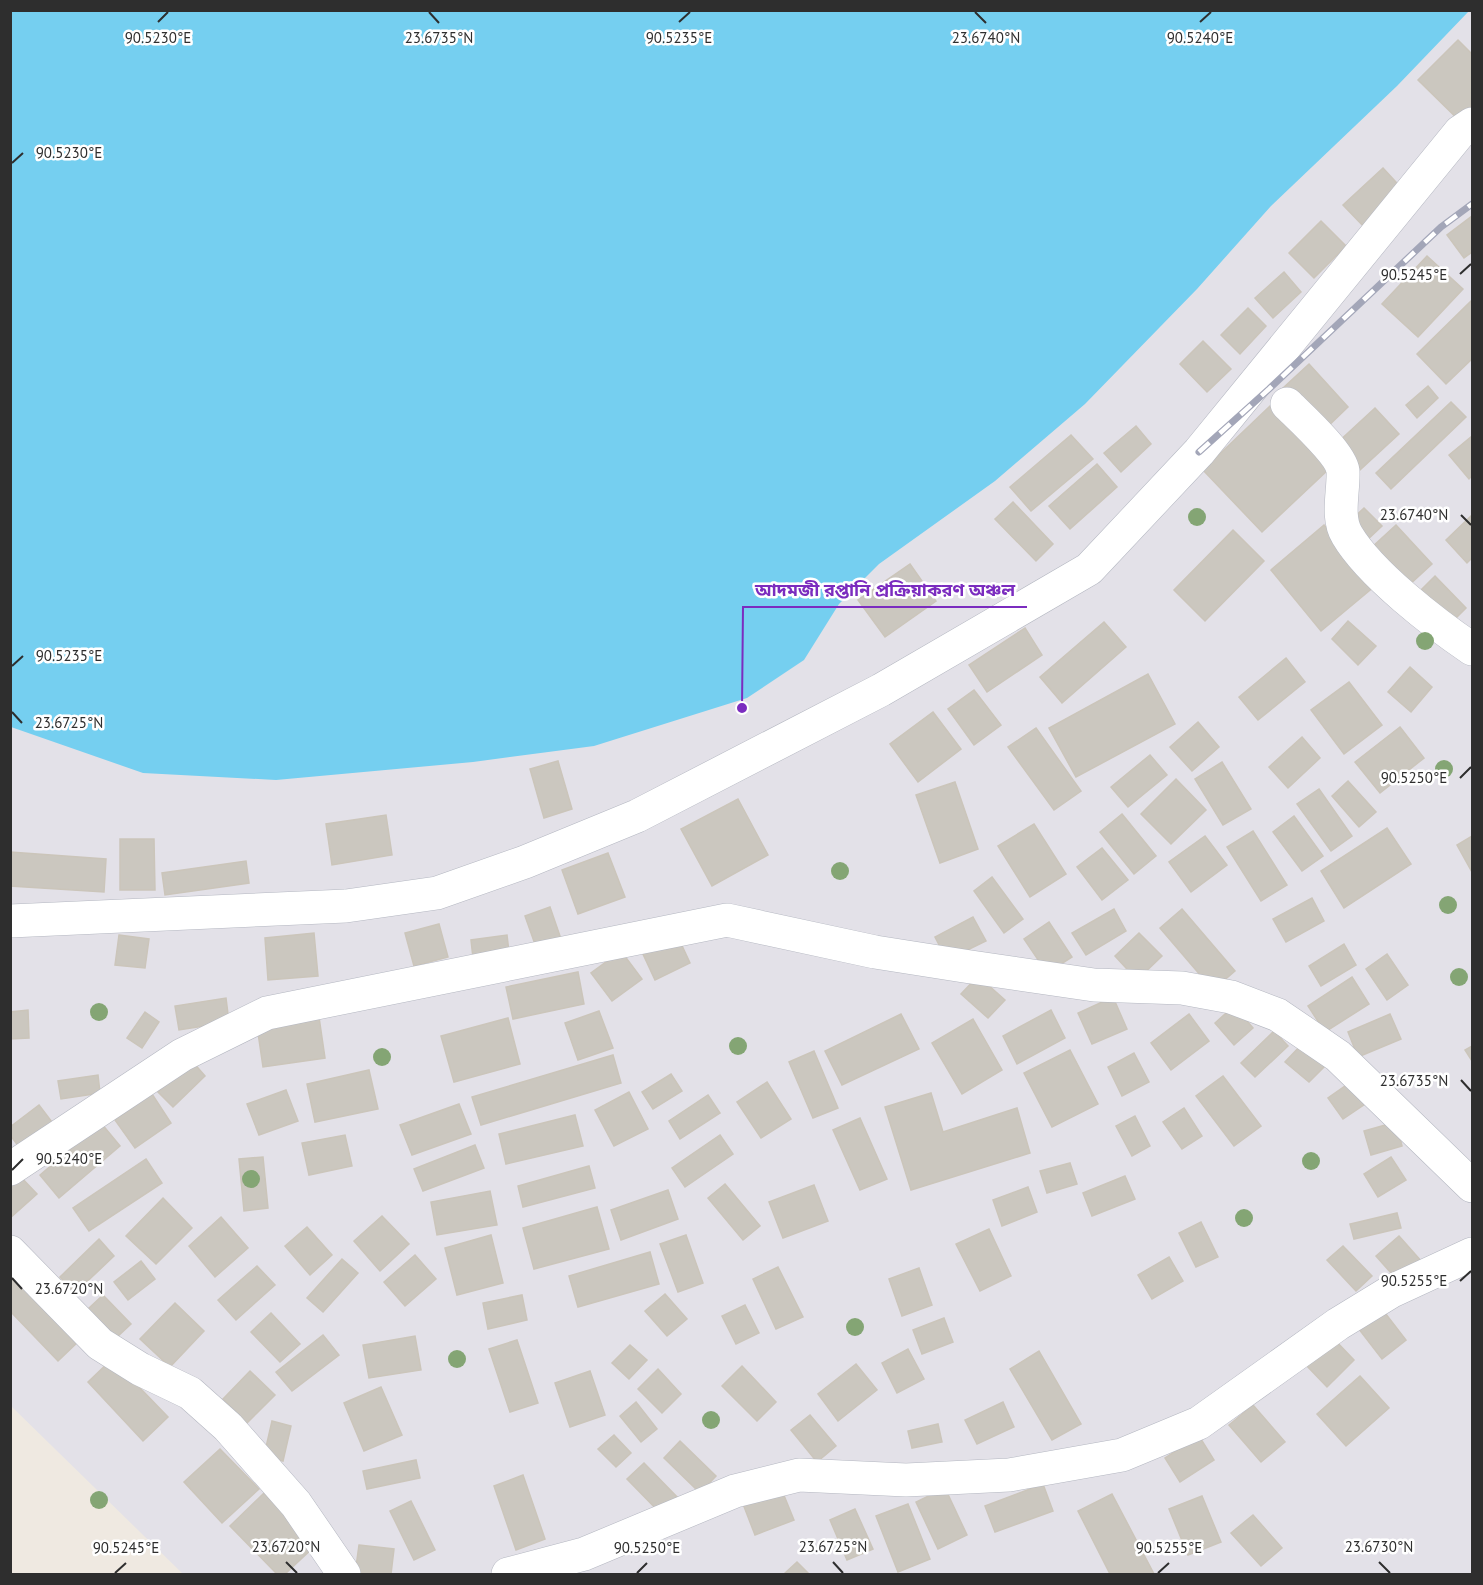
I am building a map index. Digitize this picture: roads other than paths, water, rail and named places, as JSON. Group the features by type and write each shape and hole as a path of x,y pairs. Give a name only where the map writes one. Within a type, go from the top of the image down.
{"street":[{"path":"10,921 346,906 436,892 525,862 637,816 881,690 1089,569 1199,452 1460,132 1473,124"},
{"path":"1287,404 1324,442 1343,468 1341,502 1345,533 1373,566 1436,624 1473,649"},
{"path":"10,1168 182,1055 267,1013 727,920 875,952 964,966 1094,985 1182,988 1231,997 1278,1016 1338,1056 1473,1186"},
{"path":"10,1251 100,1344 140,1370 190,1393 228,1426 296,1504 344,1575"},
{"path":"508,1575 585,1554 735,1491 799,1475 906,1480 1009,1475 1122,1455 1199,1423 1338,1324 1392,1291 1473,1254"}],"water":[{"path":"11,10 1469,11 1397,86 1271,206 1197,289 1085,404 995,481 879,564 839,604 804,660 747,698 594,746 473,762 276,780 143,773 11,727"}],"railway":[{"path":"1199,452 1441,227 1472,204"}],"place":[{"name":"আদমজী রপ্তানি প্রক্রিয়াকরণ অঞ্চল","path":"742,708"}]}
